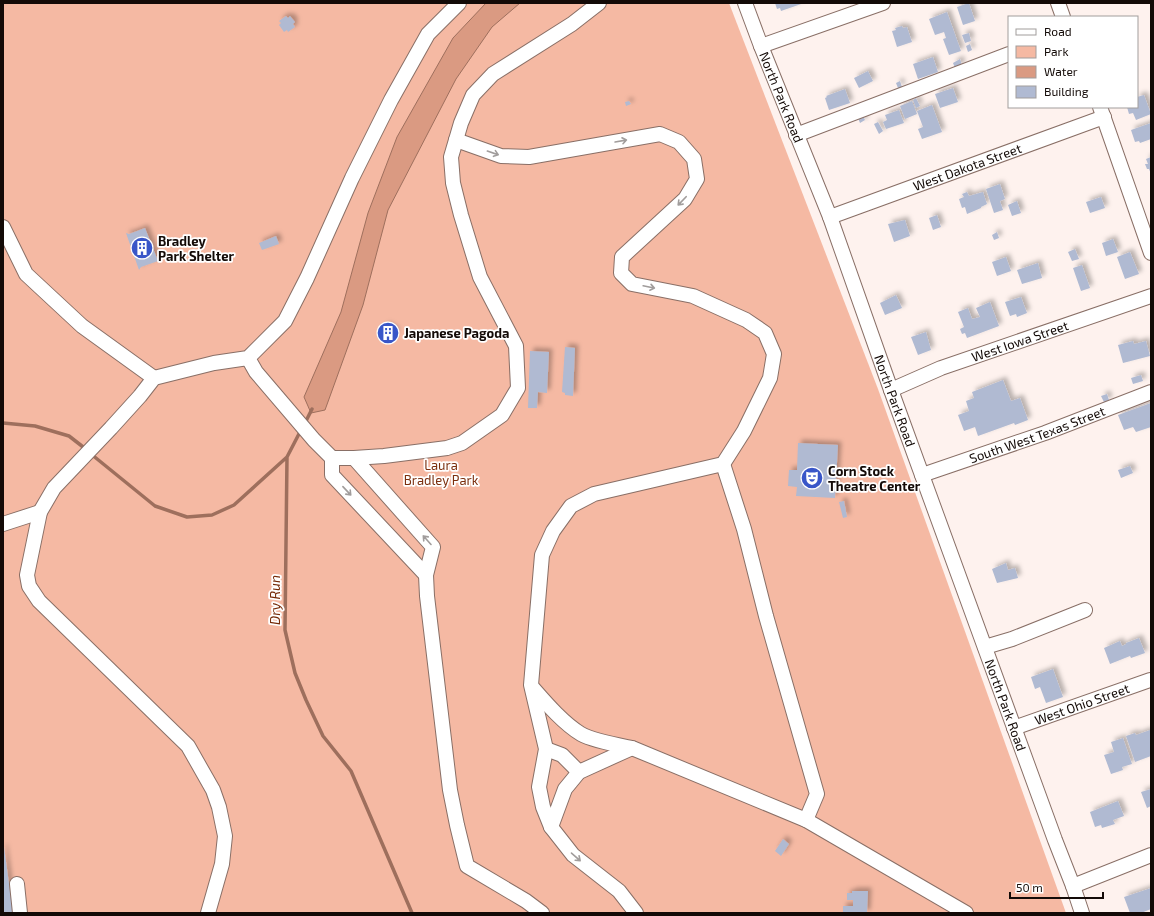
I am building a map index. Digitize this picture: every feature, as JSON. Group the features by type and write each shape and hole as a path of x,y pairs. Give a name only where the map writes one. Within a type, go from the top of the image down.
{"street":[{"path":"208,913 222,864 225,836 219,807 212,790 188,746 39,601 29,586 27,575 40,512 54,488 111,428 154,378 214,363 248,358 285,321 307,278 352,178 391,100 428,34 459,3"},
{"path":"248,358 256,372 314,440 332,458 384,456 447,448 462,443 502,415 518,388 516,346 480,277 453,183 451,157 460,123 473,94 493,74 572,24 599,3"},
{"name":"North Park Road","path":"745,3 760,46 830,217 890,390 1055,840 1074,886 1082,913"},
{"path":"760,46 883,3"},
{"path":"1058,3 1063,16"},
{"path":"796,135 1008,54"},
{"path":"1102,112 1151,253"},
{"name":"West Dakota Street","path":"830,217 1102,112"},
{"path":"456,140 501,156 529,157 660,134 679,142 694,159 697,179 685,199 622,257 621,273 632,284 692,296 746,320 765,333 774,354 770,378 744,431 723,464 594,494 571,506 553,531 542,555 531,685 546,749 539,788 543,807 551,827 573,855 619,891 636,913"},
{"path":"3,227 26,274 82,326 154,378"},
{"name":"West Iowa Street","path":"890,390 941,368 1151,296"},
{"name":"South West Texas Street","path":"922,475 1045,433 1151,392"},
{"path":"332,458 332,475 426,575"},
{"path":"354,458 433,547 426,575 426,596 450,790 467,866 526,901 542,913"},
{"path":"723,464 742,522 766,616 817,794 806,820"},
{"path":"3,524 40,512"},
{"path":"985,647 1012,639 1085,610"},
{"name":"West Ohio Street","path":"1014,728 1150,680"},
{"path":"531,685 554,712 582,734 603,742 632,748 806,820 966,913"},
{"path":"551,827 565,789 579,772 632,748"},
{"path":"546,749 562,755 579,772"},
{"path":"1074,886 1151,855"},
{"path":"17,884 20,913"}],"green space":[{"name":"Laura Bradley Park","path":"3,3 729,3 878,389 1066,913 3,913"}],"water":[{"path":"486,3 520,3 492,27 456,79 388,210 363,305 325,410 311,413 304,397 341,312 368,213 397,137 453,38"}],"building":[{"path":"775,3 804,3 781,11 780,8 777,9"},
{"path":"969,3 975,21 963,25 957,7"},
{"path":"947,12 961,51 949,55 943,39 946,38 944,32 935,35 929,19"},
{"path":"286,16 288,18 290,16 295,22 293,24 295,27 288,32 287,30 284,32 279,25 281,23 279,21"},
{"path":"902,26 903,28 907,27 912,42 897,47 892,31 896,30 895,28"},
{"path":"969,33 971,41 965,43 962,35"},
{"path":"970,44 972,50 968,52 966,46"},
{"path":"933,57 938,72 918,79 913,64"},
{"path":"960,59 962,65 955,68 953,63"},
{"path":"868,71 873,81 859,88 854,78"},
{"path":"900,81 902,87 898,88 896,83"},
{"path":"953,88 958,102 940,108 935,94"},
{"path":"845,89 850,103 829,110 825,98 827,97 826,96"},
{"path":"1144,95 1151,114 1136,120 1133,113 1129,114 1127,108 1138,108 1138,97"},
{"path":"916,98 920,106 916,108 913,100"},
{"path":"629,101 631,104 626,106 625,102"},
{"path":"912,101 917,114 905,119 900,106"},
{"path":"932,105 942,132 922,139 918,129 923,127 917,111"},
{"path":"899,110 904,123 886,129 883,122 887,120 885,115"},
{"path":"863,116 865,120 860,123 858,118"},
{"path":"878,122 883,131 879,134 874,124"},
{"path":"1151,123 1151,139 1140,143 1139,141 1135,142 1131,130"},
{"path":"1151,157 1151,174 1145,164 1148,164 1146,159"},
{"path":"1000,184 1005,199 1000,201 1003,210 994,213 986,189"},
{"path":"967,192 969,196 983,192 987,204 967,214 965,207 962,208 959,199 964,197 962,194"},
{"path":"1101,197 1105,208 1090,213 1086,202"},
{"path":"1017,201 1021,213 1012,216 1008,205"},
{"path":"937,215 941,227 933,230 929,218"},
{"path":"905,220 910,236 894,242 888,224"},
{"name":"Bradley Park Shelter","path":"145,228 158,261 141,267 139,270 126,233 129,234"},
{"path":"997,232 999,238 994,240 992,235"},
{"path":"276,236 279,244 262,250 259,243"},
{"path":"1113,239 1118,252 1106,256 1102,243"},
{"path":"1075,249 1079,259 1072,261 1068,252"},
{"path":"1130,252 1139,274 1125,279 1117,257"},
{"path":"1006,257 1011,271 997,276 992,262"},
{"path":"1038,263 1042,278 1022,284 1017,270"},
{"path":"1082,265 1090,288 1081,291 1073,268"},
{"path":"896,295 902,308 885,315 880,303"},
{"path":"1021,297 1027,313 1017,317 1016,314 1010,316 1005,302"},
{"path":"990,302 999,326 967,338 965,333 962,334 960,329 964,327 958,312 968,308 972,319 980,317 976,308"},
{"name":"Japanese Pagoda","path":"386,325 396,331 390,341 380,335"},
{"path":"926,332 931,350 918,355 911,337"},
{"path":"1133,341 1134,344 1146,341 1150,356 1123,363 1118,345"},
{"path":"565,347 575,348 573,396 565,395 565,393 562,392"},
{"path":"530,351 549,352 547,393 538,392 537,408 528,408"},
{"path":"1141,375 1143,381 1133,384 1131,378"},
{"path":"1003,380 1011,401 1020,398 1028,420 1015,425 1014,423 978,436 975,427 964,431 958,415 969,411 966,401 974,398 972,392"},
{"path":"1107,394 1109,400 1104,402 1101,396"},
{"path":"1151,403 1151,427 1136,432 1133,427 1124,430 1118,415"},
{"name":"Corn Stock Theatre Center","path":"798,443 838,445 835,498 796,496 797,487 788,486 789,470 797,470"},
{"path":"1130,466 1133,473 1121,478 1118,470"},
{"path":"844,501 847,517 843,518 839,502"},
{"path":"1006,563 1008,570 1015,568 1018,578 997,583 992,569"},
{"path":"1139,638 1145,653 1131,658 1130,656 1110,664 1104,648 1120,641 1122,646"},
{"path":"1053,669 1063,697 1046,703 1040,687 1035,689 1031,677"},
{"path":"1150,730 1151,756 1135,762 1126,736 1135,733 1136,735"},
{"path":"1123,738 1132,764 1122,767 1123,770 1111,774 1104,755 1114,752 1111,742"},
{"path":"1151,789 1151,806 1147,808 1141,792"},
{"path":"1118,801 1124,816 1113,820 1115,824 1102,828 1101,825 1095,827 1090,812"},
{"path":"783,839 789,844 781,856 775,851"},
{"path":"4,847 13,913 3,913"},
{"path":"1151,888 1151,909 1141,913 1130,913 1124,897"},
{"path":"852,891 868,891 867,913 843,913 843,906 853,906 853,900 847,900 847,893 852,893"}],"waterway":[{"name":"Dry Run","path":"304,425 312,409"},
{"path":"3,423 35,426 69,436 87,450"},
{"name":"Dry Run","path":"301,430 287,457 285,630 295,673 306,700 323,736 351,771 412,913"},
{"path":"91,454 155,506 187,517 212,515 234,505 287,457"}],"place":[{"name":"Bradley Park Shelter","path":"142,248"},
{"name":"Japanese Pagoda","path":"388,333"},
{"name":"Corn Stock Theatre Center","path":"812,478"}]}
